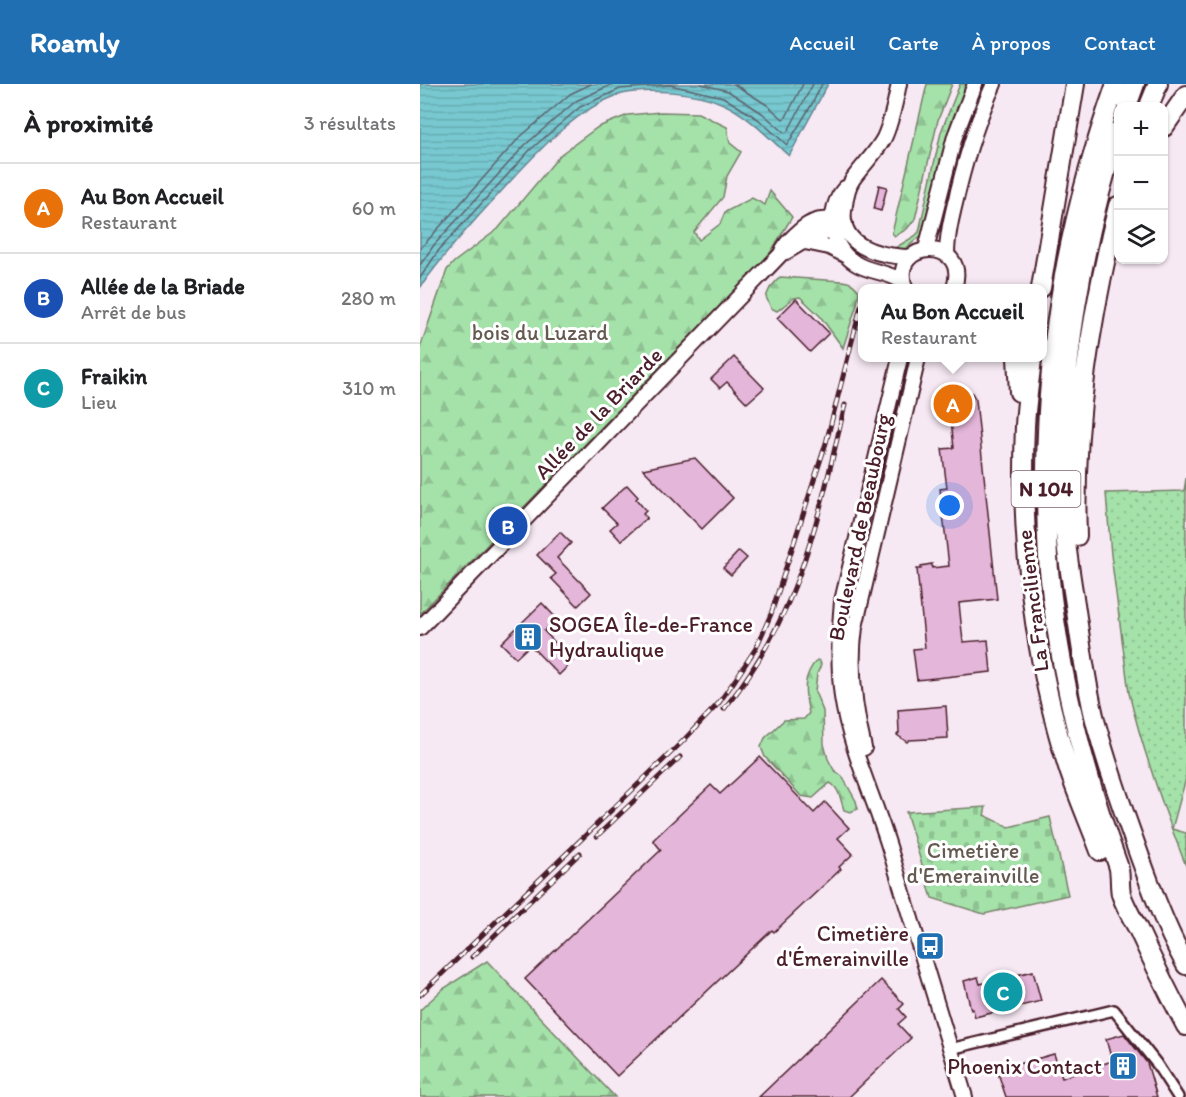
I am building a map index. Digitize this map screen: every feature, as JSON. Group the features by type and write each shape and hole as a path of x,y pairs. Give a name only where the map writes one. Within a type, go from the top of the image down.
{"highway":[{"path":"1042,284 1076,84"},
{"name":"La Francilienne","path":"1116,84 1092,154 1069,246 1057,311 1049,384 1046,493 1049,569 1060,652 1074,724 1086,769 1120,872 1121,893 1158,975 1186,1026"},
{"path":"1128,102 1135,84"},
{"path":"1151,102 1158,84"},
{"path":"1168,121 1186,95"},
{"name":"La Francilienne","path":"1114,148 1082,267 1067,386 1062,493 1066,549 1096,722 1122,808 1157,906 1186,965"},
{"path":"1071,576 1078,552 1077,451 1088,350 1100,283 1114,225"},
{"path":"1017,362 1018,410 1025,426"},
{"path":"1031,362 1025,426 1026,528 1032,591 1044,670 1069,771 1109,876 1121,893"}],"main road":[{"path":"899,84 891,120 883,139 836,201 836,224 839,244 855,263 886,272 903,284"},
{"path":"926,249 955,136 975,84"},
{"path":"947,255 950,222 971,142 994,84"},
{"name":"Allée de la Briarde","path":"781,254 783,248 806,225 822,219 836,224"},
{"path":"836,224 870,250 890,256 910,257 926,249 940,251 947,255 955,266 957,273 955,284"},
{"name":"Allée de la Briarde","path":"420,628 781,254 836,224"},
{"path":"805,242 829,247 848,256"},
{"path":"904,284 903,273 910,257"},
{"name":"Boulevard de Beaubourg","path":"899,362 846,582 839,632 840,677 848,722 857,754 879,812 965,1097"},
{"name":"Boulevard de Beaubourg","path":"879,812 856,716 852,647 858,608 917,362"}],"street":[{"path":"950,1049 1114,1010 1156,1064 1178,1097"}],"green space":[{"path":"927,84 952,84 938,120 915,219 907,229 895,236 892,233"},
{"path":"960,84 968,84 951,129 923,234 905,249 895,250 919,232 941,132"},
{"path":"981,84 988,84 944,226 938,225 957,147"},
{"name":"bois du Luzard","path":"661,112 698,113 727,127 730,143 741,152 727,176 723,197 694,232 699,240 720,224 725,212 752,198 765,205 770,191 792,217 769,255 420,614 420,348 447,270 454,262 498,229 561,154 598,127 628,115"},
{"path":"780,277 845,281 852,284 858,290 858,298 843,348 820,316 800,297 794,298 777,311 771,308 766,297 770,288"},
{"path":"1186,478 1186,778 1172,829 1186,833 1186,866 1170,824 1154,781 1129,693 1111,555 1106,493 1184,491"},
{"path":"817,660 821,665 817,674 815,692 823,711 824,744 834,770 842,776 856,801 858,809 850,812 844,810 838,791 830,783 813,798 801,796 765,757 761,747 765,738 784,720 804,719 809,713 806,698 807,678"},
{"name":"Cimetière d'Emerainville","path":"986,807 984,815 1009,827 1050,817 1068,895 984,914 932,898 906,812"},
{"path":"487,961 615,1097 420,1097 420,1010 443,989"}],"water":[{"path":"420,84 828,84 789,156 757,126 730,107 711,99 686,94 645,91 622,94 604,101 570,123 538,152 466,230 420,288"}],"building":[{"path":"879,185 887,187 881,211 874,209"},
{"path":"796,299 829,333 810,352 777,318"},
{"path":"734,357 764,388 747,403 727,382 720,388 711,379"},
{"path":"963,389 972,393 976,400 997,599 959,603 963,642 988,640 991,672 917,680 913,649 925,648 917,569 932,564 932,568 949,566 940,489 947,488 942,449 954,448 949,401 954,392"},
{"path":"695,458 733,498 702,529 643,469"},
{"path":"627,485 638,497 636,499 646,511 643,514 647,518 621,541 610,529 617,523 602,508"},
{"path":"560,532 571,543 557,558 591,593 578,606 551,578 556,574 537,555"},
{"path":"739,551 747,558 731,575 723,568"},
{"name":"SOGEA Île-de-France Hydraulique","path":"542,603 557,619 544,631 573,661 559,675 530,645 516,658 501,643"},
{"path":"946,706 948,738 907,742 897,735 899,733 898,710"},
{"path":"760,757 814,813 825,802 849,828 838,838 853,854 839,867 841,869 774,932 772,930 617,1076 525,979 661,850 653,840 711,785 720,794"},
{"path":"1033,971 1041,1001 975,1017 964,981 978,977 980,984"},
{"path":"881,980 904,1004 899,1009 906,1017 898,1024 911,1038 849,1097 759,1097"},
{"name":"Phoenix Contact","path":"1124,1034 1147,1063 1157,1097 1006,1097 997,1070 1054,1054 1062,1078 1112,1061 1106,1039"}],"railway":[{"path":"420,995 682,742 718,704 756,648 771,614 826,443 858,318"},
{"path":"724,709 750,674 789,602 815,526 845,405"},
{"path":"597,836 680,757"},
{"path":"472,957 580,853"}],"place":[{"name":"Au Bon Accueil","path":"953,404"},
{"name":"Allée de la Briade","path":"508,526"},
{"name":"SOGEA Île-de-France Hydraulique","path":"528,637"},
{"name":"Cimetière d'Émerainville","path":"930,946"},
{"name":"Fraikin","path":"1003,992"},
{"name":"Phoenix Contact","path":"1123,1066"}]}
